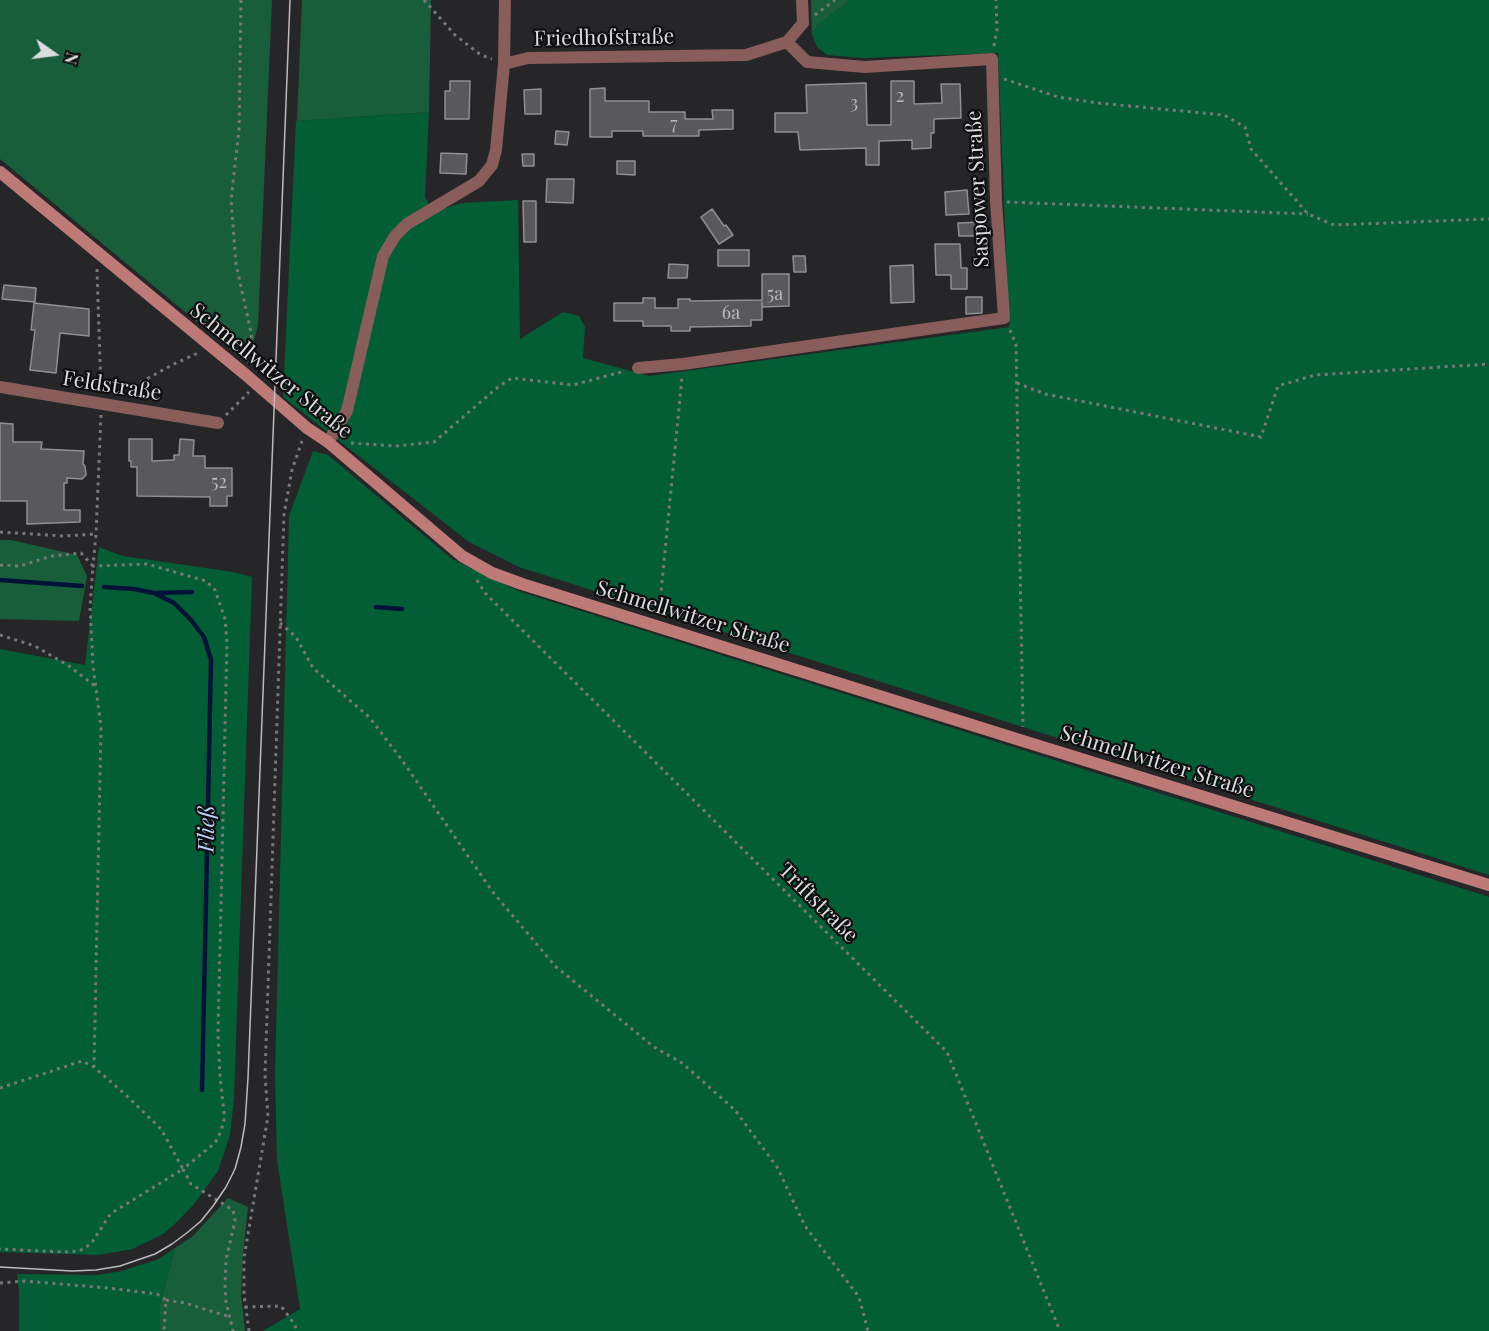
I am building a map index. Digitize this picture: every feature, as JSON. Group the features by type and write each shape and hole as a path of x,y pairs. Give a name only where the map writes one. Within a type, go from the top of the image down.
{"street":[{"path":"328,442 347,411 383,256 394,236 407,224 478,181 492,165 496,150 504,64 505,0"},
{"path":"802,0 803,23 787,42 807,62 865,67 992,59"},
{"name":"Friedhofstraße","path":"504,64 528,58 746,55 787,42"},
{"name":"Saspower Straße","path":"992,59 996,201 1004,318"},
{"name":"Schmellwitzer Straße","path":"0,172 307,428 328,442 462,556 492,573 1489,885"},
{"path":"638,368 683,364 1004,318"},
{"name":"Feldstraße","path":"0,387 218,423"}],"path":[{"path":"241,0 239,130 231,200 236,264 253,356 246,375"},
{"path":"424,0 455,35 481,55 504,64"},
{"path":"803,23 835,0"},
{"path":"992,59 997,30 996,0"},
{"path":"992,74 1058,97 1224,115 1245,127 1251,149 1308,214"},
{"path":"996,201 1308,214 1334,225 1489,219"},
{"path":"94,1066 101,727 93,666 90,607 96,534 101,404 96,252"},
{"path":"1004,318 1016,344 1023,741"},
{"path":"121,393 172,365 213,348"},
{"path":"658,626 683,364"},
{"path":"1017,383 1045,394 1261,436 1278,386 1316,375 1489,364"},
{"path":"351,443 396,446 434,442 498,387 512,378 573,385 638,368"},
{"path":"218,423 257,384"},
{"path":"249,1331 244,1295 244,1258 268,1116 265,1075 284,514 292,470 307,428"},
{"path":"0,532 64,536 96,534"},
{"path":"0,565 20,566 52,556 81,554 93,566 147,564 206,581 215,590 225,619 227,642 218,1033 224,1120 221,1131 215,1143 183,1169 109,1216 91,1244 78,1251 0,1249"},
{"name":"Triftstraße","path":"462,556 485,593 946,1052 1060,1331"},
{"path":"280,623 296,637 314,668 370,718 492,891 555,966 654,1047 682,1063 735,1110 777,1167 805,1226 859,1297 868,1331"},
{"path":"0,635 35,646 69,666 96,687"},
{"path":"0,1088 82,1061 94,1066 160,1129 191,1184 233,1210 235,1221 229,1246 225,1286 226,1302 233,1331"},
{"path":"0,1283 25,1281 157,1294 166,1300 185,1303 230,1317"},
{"path":"164,1331 166,1300"},
{"path":"245,1307 281,1306 295,1325 296,1331"}],"green space":[{"path":"0,0 272,0 258,325 248,364 0,159"},
{"path":"302,0 431,0 429,112 297,121"},
{"path":"811,0 851,0 818,25 812,34"},
{"path":"851,0 1489,0 1489,875 519,567 469,542 283,397 296,121 429,112 425,197 433,212 462,203 518,200 520,339 563,312 579,316 585,327 583,358 649,376 1009,327 998,53 863,58 827,55 817,47 812,34 818,25"},
{"path":"313,451 328,455 452,559 521,592 1489,897 1489,1331 263,1331 300,1309 277,1160 275,1074 289,516"},
{"path":"0,540 11,540 77,555 87,576 79,621 0,619"},
{"path":"99,547 123,556 233,572 252,577 234,1098 230,1135 218,1171 195,1203 163,1234 132,1249 99,1255 0,1252 0,649 85,665"},
{"path":"228,1198 248,1207 241,1294 245,1331 160,1331 160,1304 175,1248 193,1236"},
{"path":"175,1248 160,1304 160,1331 19,1331 17,1274 98,1275 122,1271 157,1260"}],"building":[{"path":"450,81 470,81 469,119 445,119 445,91 450,91"},
{"path":"891,81 914,81 914,104 942,103 941,84 960,84 961,118 934,119 931,148 912,149 912,140 879,141 879,165 866,165 866,148 800,150 798,132 775,132 775,113 807,113 806,85 866,83 867,125 891,125"},
{"path":"605,88 605,101 649,101 649,112 685,112 685,119 713,119 712,110 733,110 733,129 699,130 699,136 643,136 643,131 612,131 612,137 590,137 590,89"},
{"path":"541,89 541,114 525,114 524,90"},
{"path":"556,131 569,132 567,145 555,144"},
{"path":"441,153 467,154 466,174 440,173"},
{"path":"522,154 534,154 534,166 523,166"},
{"path":"617,161 635,161 635,175 617,174"},
{"path":"547,179 574,179 573,203 546,202"},
{"path":"967,190 969,214 946,215 945,192"},
{"path":"523,201 536,201 536,242 524,242"},
{"path":"712,209 733,235 719,244 701,217"},
{"path":"981,222 981,236 959,236 958,223"},
{"path":"935,244 960,244 961,268 967,268 967,289 951,289 951,275 936,275"},
{"path":"718,250 749,250 749,266 718,266"},
{"path":"793,256 805,256 806,272 794,272"},
{"path":"669,264 688,265 687,278 668,278"},
{"path":"913,265 914,302 891,303 890,266"},
{"path":"762,274 789,274 789,306 762,307 762,320 751,320 751,326 690,327 690,331 671,331 671,326 643,326 643,321 614,321 614,303 643,303 643,298 655,298 655,308 678,308 678,299 690,299 690,301 762,300"},
{"path":"4,285 36,288 35,302 2,299"},
{"path":"966,297 982,297 982,313 966,314"},
{"path":"34,303 89,309 89,336 60,333 56,373 30,370 35,330 31,330"},
{"path":"0,423 13,424 13,442 42,442 41,449 84,451 83,464 86,475 82,479 67,478 67,483 64,483 64,510 80,510 80,522 27,524 27,501 0,501"},
{"path":"129,439 152,439 152,461 174,460 174,455 179,455 180,439 194,440 193,456 205,456 205,468 232,468 232,496 227,496 227,506 210,506 210,497 137,496 137,467 131,467 131,461 129,461"}],"waterway":[{"name":"Fließ","path":"0,580 82,586"},
{"name":"Fließ","path":"104,587 154,593 174,603 204,637 211,660 202,1090"},
{"name":"Fließ","path":"157,593 192,592"},
{"name":"Fließ","path":"376,607 402,609"}],"tram line":[{"path":"0,1267 96,1270 120,1266 155,1254 201,1221 226,1187 235,1169 241,1147 248,1078 290,0"}]}
